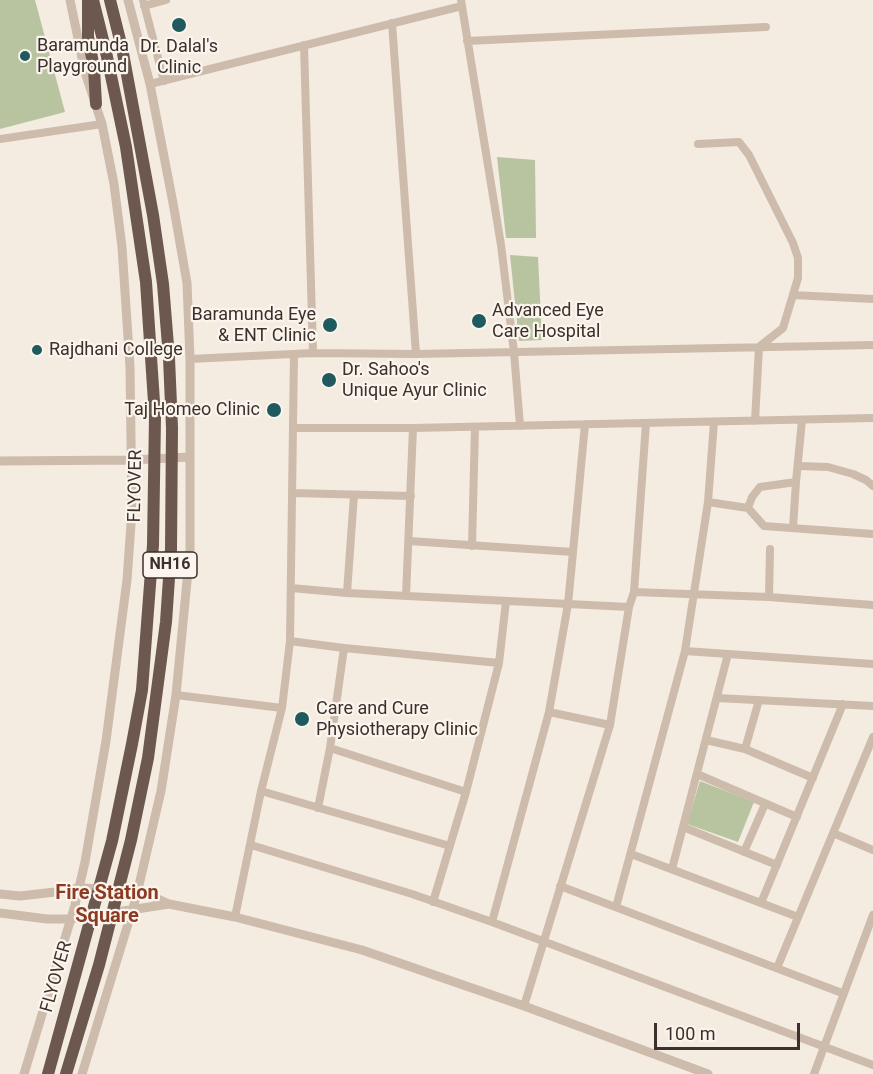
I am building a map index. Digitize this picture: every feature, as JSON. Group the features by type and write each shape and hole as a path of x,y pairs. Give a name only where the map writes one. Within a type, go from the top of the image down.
{"highway":[{"path":"88,0 88,37 96,104"},
{"name":"FLYOVER","path":"48,1074 112,841 132,744 142,690 153,545 155,417 146,282 126,147 93,0"},
{"name":"FLYOVER","path":"66,1074 99,965 131,840 148,758 166,622 171,549 172,428 163,284 153,215 122,48 110,0"}],"street":[{"path":"24,1074 79,888 106,741 127,580 132,510 130,367 122,247 114,184 102,124 85,72 70,0"},
{"path":"82,1074 138,890 161,791 176,694 190,550 190,359 187,284 150,84 128,0"},
{"path":"164,81 143,3 166,0"},
{"path":"150,84 392,24 462,3 501,245 520,426"},
{"path":"392,24 416,354"},
{"path":"467,41 766,27"},
{"path":"304,45 313,353"},
{"path":"0,139 102,124"},
{"path":"698,144 739,142 749,154 794,243 798,258 798,278 783,328 759,347 755,421"},
{"path":"793,295 873,299"},
{"path":"190,359 313,353 416,354 873,345"},
{"path":"235,916 261,791 282,708 290,641 294,354"},
{"path":"293,428 475,427 873,418"},
{"path":"793,528 802,420"},
{"path":"616,907 685,651 708,502 714,422"},
{"path":"524,1006 610,725 634,592 646,423"},
{"path":"492,922 549,712 568,604 585,424"},
{"path":"472,546 475,427"},
{"path":"405,596 413,428"},
{"path":"0,461 190,457"},
{"path":"798,466 828,467 853,474 873,486"},
{"path":"748,507 760,487 796,482"},
{"path":"292,494 411,496"},
{"path":"347,593 354,495"},
{"path":"708,502 748,507 764,526 873,534"},
{"path":"409,541 573,552"},
{"path":"769,597 770,549"},
{"path":"291,588 347,593 630,607"},
{"path":"634,592 769,597 873,605"},
{"path":"433,902 466,792 499,663 506,601"},
{"path":"290,641 499,663"},
{"path":"318,808 330,748 344,648"},
{"path":"685,651 873,664"},
{"path":"672,870 728,654"},
{"path":"176,694 282,708"},
{"path":"717,698 873,706"},
{"path":"745,749 759,700"},
{"path":"761,903 843,704"},
{"path":"549,712 610,725"},
{"path":"777,968 873,736"},
{"path":"706,740 745,749 813,778"},
{"path":"330,748 466,792"},
{"path":"697,774 797,817"},
{"path":"261,791 450,846"},
{"path":"744,852 765,804"},
{"path":"683,827 777,865"},
{"path":"832,833 873,850"},
{"path":"250,845 492,922 873,1065"},
{"path":"631,854 798,917"},
{"path":"560,886 842,993"},
{"path":"0,894 20,896 79,888 138,890 169,904 235,916 362,950 524,1006 708,1074"},
{"path":"0,913 47,919 71,919 169,904"},
{"path":"814,1074 842,993 873,915"}],"green space":[{"name":"Baramunda Playground","path":"0,0 35,0 65,112 0,129"},
{"path":"497,157 535,160 536,238 506,238"},
{"path":"510,255 538,257 542,340 519,341"},
{"path":"700,781 754,802 738,842 687,824"}],"place":[{"name":"Dr. Dalal's Clinic","path":"179,25"},
{"name":"Baramunda Playground","path":"25,56"},
{"name":"Advanced Eye Care Hospital","path":"479,321"},
{"name":"Baramunda Eye & ENT Clinic","path":"330,325"},
{"name":"Rajdhani College","path":"37,350"},
{"name":"Dr. Sahoo's Unique Ayur Clinic","path":"329,380"},
{"name":"Taj Homeo Clinic","path":"274,410"},
{"name":"Care and Cure Physiotherapy Clinic","path":"302,719"}],"district":[{"name":"Fire Station Square","path":"107,906"}]}
